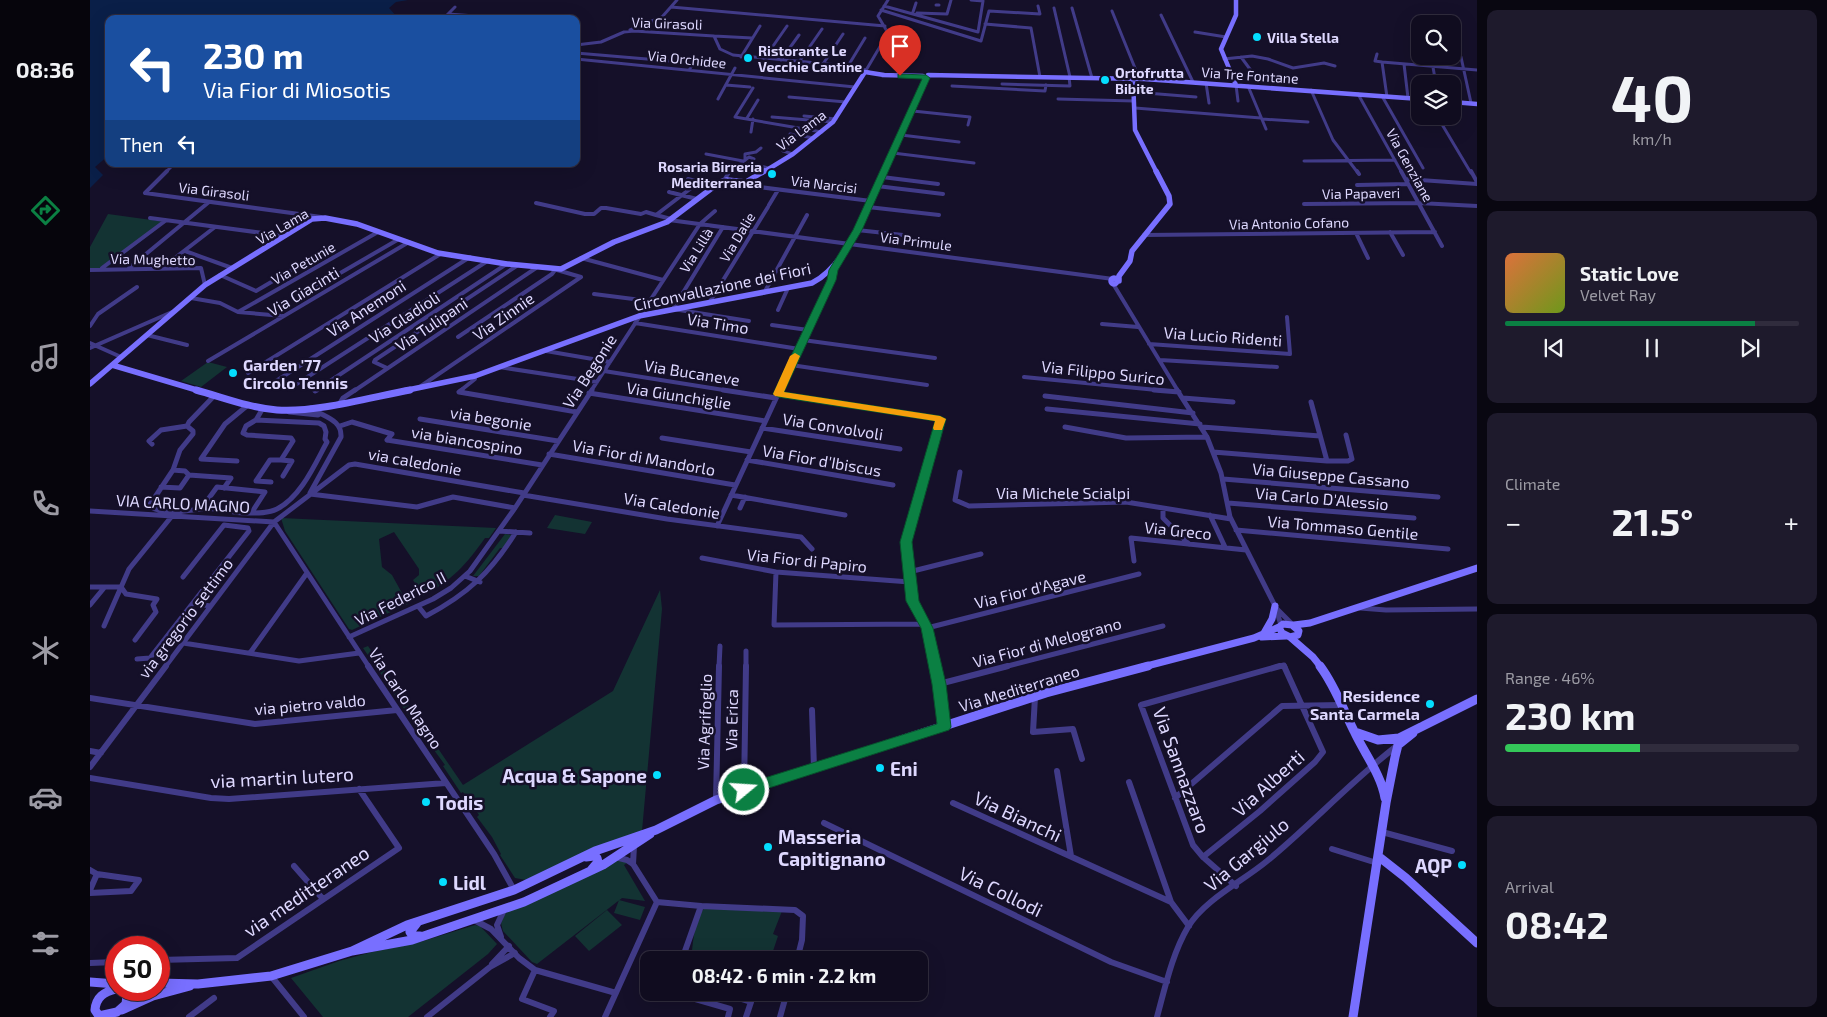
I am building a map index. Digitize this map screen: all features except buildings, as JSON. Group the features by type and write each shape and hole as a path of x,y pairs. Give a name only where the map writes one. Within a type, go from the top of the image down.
{"street":[{"path":"624,32 662,17 677,0"},
{"path":"864,23 874,19 888,0"},
{"path":"912,13 947,14 951,0"},
{"path":"882,8 912,13 978,32 983,0 971,0"},
{"path":"1236,0 1236,15 1221,48 1236,85 1238,101"},
{"path":"912,13 916,4"},
{"path":"944,6 949,6"},
{"path":"882,8 981,41 988,11 1040,14 1038,6"},
{"path":"448,14 455,7"},
{"path":"671,7 793,18 882,23"},
{"path":"1002,84 1071,86 1054,8"},
{"path":"1072,8 1092,78"},
{"path":"1112,11 1136,78 1134,101 1137,136 1168,196 1170,204 1132,251 1130,261 1115,280 1115,289 1207,437 1223,478 1231,518 1275,606 1282,633 1302,646 1330,679 1354,732 1383,786 1386,803"},
{"path":"448,14 462,15"},
{"path":"1161,15 1193,82"},
{"path":"790,22 793,18"},
{"path":"869,71 888,33 882,23 874,19"},
{"path":"874,19 882,23"},
{"path":"985,24 1031,28 1040,78"},
{"path":"741,57 760,26"},
{"path":"764,59 787,26"},
{"path":"799,62 822,29"},
{"name":"Via Girasoli","path":"580,45 601,42 624,32 654,31 714,36 717,45 725,53 741,57 848,66 869,71"},
{"path":"1195,32 1226,37"},
{"path":"823,64 843,34"},
{"path":"782,60 799,35"},
{"path":"714,36 752,38"},
{"path":"848,66 865,38"},
{"path":"580,50 588,44"},
{"path":"580,53 694,64 689,70"},
{"path":"1377,54 1375,61 1477,70"},
{"path":"1241,57 1258,80"},
{"path":"1224,59 1260,57 1293,68 1324,63 1335,66"},
{"path":"1461,57 1475,105 1461,103"},
{"name":"Via Orchidee","path":"580,59 855,86"},
{"path":"1382,62 1384,97 1423,168"},
{"path":"1404,64 1408,98"},
{"path":"1433,66 1434,75"},
{"path":"718,99 736,68"},
{"name":"Via Tre Fontane","path":"860,79 869,71 884,75 1136,78 1411,98"},
{"name":"Via Lama","path":"748,181 793,154 822,132 834,121 855,86 869,71"},
{"name":"Circonvallazione dei Fiori","path":"112,365 248,405 278,410 311,408 475,376 639,316 764,293 819,280 833,270 848,244 852,241 913,111 926,76"},
{"path":"1206,83 1209,103"},
{"path":"726,85 752,87 734,117 822,132"},
{"path":"952,86 1045,91 1046,85"},
{"path":"1248,86 1266,129"},
{"path":"1311,90 1333,140 1347,161 1359,174"},
{"path":"1134,92 1196,97"},
{"name":"Via Genziane","path":"1358,94 1442,246"},
{"path":"789,97 846,102"},
{"path":"1058,99 1134,101"},
{"path":"747,118 758,100"},
{"path":"1135,108 1308,122"},
{"path":"913,111 970,117 968,125"},
{"path":"800,116 834,121"},
{"path":"772,117 834,121"},
{"path":"751,132 753,119"},
{"path":"795,128 798,123"},
{"path":"1442,125 1477,183"},
{"path":"790,134 814,138"},
{"path":"901,135 960,142"},
{"path":"789,146 783,151 793,154"},
{"path":"744,160 745,154 756,152 761,148"},
{"path":"893,153 974,163"},
{"path":"706,154 744,160"},
{"path":"458,337 556,270 670,220 724,180 732,169 749,157 754,159 749,162 768,168"},
{"path":"1304,161 1395,160"},
{"name":"Via Girasoli","path":"171,167 145,193 321,217"},
{"path":"882,177 938,184"},
{"path":"656,215 699,182 688,179"},
{"path":"1406,179 1477,183"},
{"path":"724,180 740,183 748,181"},
{"name":"Via Narcisi","path":"748,181 757,183 759,187 939,216"},
{"path":"1357,185 1408,184"},
{"path":"878,186 943,194"},
{"name":"Via Dalie","path":"709,303 778,190"},
{"path":"669,192 697,199"},
{"path":"128,269 210,202"},
{"name":"Via Primule","path":"536,203 585,214 594,214 601,208 641,214 646,212 670,220 1101,276 1115,280"},
{"name":"Via Papaveri","path":"1304,204 1419,203 1477,206"},
{"name":"Via Begonie","path":"500,531 700,224 715,212"},
{"path":"764,293 806,215"},
{"name":"Via Lama","path":"112,365 205,285 312,219 321,217 342,221 442,253 556,270"},
{"path":"150,218 285,236"},
{"path":"100,270 165,220"},
{"path":"162,268 215,227"},
{"name":"Via Lillà","path":"673,309 723,227"},
{"path":"857,230 903,235"},
{"name":"Via Petunie","path":"238,312 378,232"},
{"path":"1390,232 1403,255"},
{"name":"Via Antonio Cofano","path":"1144,235 1434,232"},
{"path":"1356,233 1368,258"},
{"path":"311,290 399,239"},
{"name":"Via Giacinti","path":"208,361 410,242"},
{"path":"185,251 232,268"},
{"path":"248,373 442,253"},
{"name":"Via Anemoni","path":"276,381 470,257"},
{"path":"220,276 256,290 312,258"},
{"path":"580,258 663,280"},
{"path":"295,385 489,260"},
{"name":"Via Gladioli","path":"315,391 508,263"},
{"path":"388,368 374,362 375,360 519,264"},
{"name":"Via Mughetto","path":"90,270 201,268 205,285"},
{"name":"Via Tulipani","path":"340,403 343,398 536,268"},
{"name":"Via Zinnie","path":"418,388 581,277 556,270"},
{"path":"717,526 831,280 833,270"},
{"path":"90,326 98,314 137,287"},
{"path":"778,310 788,288"},
{"path":"594,294 649,302"},
{"path":"191,298 220,303 238,312 283,316"},
{"path":"673,309 749,321"},
{"path":"92,346 176,310"},
{"name":"Via Lucio Ridenti","path":"1149,344 1290,354 1287,317"},
{"name":"Via Timo","path":"635,324 798,349"},
{"path":"1102,324 1138,327"},
{"path":"772,325 808,330"},
{"path":"148,335 187,345"},
{"path":"803,340 935,358"},
{"path":"92,346 121,357"},
{"path":"546,351 610,362"},
{"path":"1160,360 1278,367"},
{"path":"90,384 112,365"},
{"path":"791,365 927,385"},
{"path":"499,367 597,382"},
{"name":"Via Bucaneve","path":"604,371 940,419 906,542 909,572"},
{"path":"475,376 475,379 459,392 577,412"},
{"name":"Via Filippo Surico","path":"1024,377 1179,392"},
{"name":"Via Giunchiglie","path":"589,393 765,421"},
{"path":"187,426 201,408 215,395"},
{"path":"1045,396 1193,415"},
{"path":"1183,398 1233,402"},
{"path":"1311,402 1327,461"},
{"path":"1092,404 1193,415"},
{"path":"237,461 201,459 225,424 248,405"},
{"path":"323,415 329,405"},
{"path":"262,408 256,420 246,426 243,433 247,435 291,438 293,441 281,460"},
{"path":"311,408 340,426 342,437 310,494 417,507 453,497 515,508"},
{"path":"1047,409 1320,436"},
{"path":"278,410 323,415"},
{"name":"via begonie","path":"420,419 558,441"},
{"path":"152,444 149,441 154,432 163,428 187,426 193,431 193,434 180,450 173,470 149,506 152,509 162,513 196,512 201,509 252,512 274,510 301,488 327,442 324,439 326,432 324,426 319,423 256,420"},
{"name":"via biancospino","path":"340,426 352,422 392,434 387,440 542,466"},
{"path":"1065,427 1126,438 1207,437"},
{"name":"Via Convolvoli","path":"762,428 900,449"},
{"path":"1213,452 1348,462 1352,459 1346,435"},
{"path":"662,438 751,452"},
{"name":"Via Fior di Mandorlo","path":"549,454 735,485"},
{"path":"271,482 256,481 270,460 292,461 283,476"},
{"name":"Via Fior d'Ibiscus","path":"747,460 893,485"},
{"name":"via caledonie","path":"310,494 352,463 524,494"},
{"name":"Via Carlo Magno","path":"173,470 185,471 189,475 231,478 224,488"},
{"name":"Via Michele Scialpi","path":"960,472 955,500 969,506 1126,502 1231,518"},
{"name":"Via Carlo Magno","path":"161,487 180,488 189,475"},
{"name":"Via Giuseppe Cassano","path":"1223,478 1438,497"},
{"name":"Via Carlo Magno","path":"201,509 218,487 265,492 252,512"},
{"name":"via gregorio settimo","path":"90,767 274,522 310,494"},
{"name":"Via Caledonie","path":"524,494 717,526 801,537 812,549"},
{"path":"731,495 845,515"},
{"path":"740,508 745,497"},
{"name":"Via Carlo D'Alessio","path":"1228,503 1414,518"},
{"path":"1163,508 1163,518 1190,544"},
{"name":"VIA CARLO MAGNO","path":"90,511 162,513 172,516 274,522"},
{"name":"Via Carlo Magno","path":"239,519 244,511"},
{"path":"1210,515 1225,548"},
{"path":"104,626 129,569 172,516"},
{"path":"183,577 229,518"},
{"name":"Via Carlo Magno","path":"274,522 348,637 494,854 514,890"},
{"path":"137,659 150,658 249,531 248,528 224,524"},
{"name":"Via Tommaso Gentile","path":"1236,530 1448,549"},
{"path":"500,531 530,533"},
{"name":"Via Federico II","path":"348,637 418,606 451,588 483,556 500,531"},
{"path":"418,606 426,616 480,582 516,532"},
{"name":"Via Greco","path":"1134,561 1131,538 1246,550"},
{"path":"944,727 939,684 925,626 912,601 909,572 981,554"},
{"name":"Via Fior di Papiro","path":"702,558 776,572 910,582"},
{"path":"1254,638 1286,623 1293,625 1310,623 1477,568"},
{"name":"Via Fior d'Agave","path":"776,572 774,625 925,626 1139,574"},
{"path":"250,653 307,573"},
{"path":"465,576 480,582"},
{"path":"90,587 121,587"},
{"path":"121,587 126,594 157,599 153,605 156,612 135,640"},
{"path":"90,605 104,588"},
{"path":"1375,602 1386,610"},
{"path":"193,603 210,606"},
{"path":"1254,638 1296,637 1299,634 1298,629 1275,606"},
{"path":"1264,634 1272,619 1275,606"},
{"path":"1356,608 1386,610 1477,609"},
{"name":"Via Fior di Melograno","path":"939,684 1162,626"},
{"name":"Via Mediterraneo","path":"656,830 716,800 744,790 1035,697 1254,638"},
{"path":"183,643 299,661 359,653"},
{"name":"Via Agrifoglio","path":"716,800 720,646"},
{"name":"Via Erica","path":"744,790 746,650"},
{"name":"Via Alberti","path":"1203,857 1227,840 1321,756 1323,752 1284,665"},
{"name":"Via Sannazzaro","path":"1236,886 1203,857 1193,845 1141,705 1284,665"},
{"path":"1035,697 1033,732 1073,729 1082,759"},
{"name":"via pietro valdo","path":"90,698 255,724 397,710"},
{"path":"1354,732 1364,738 1379,741 1397,738 1413,733 1477,699"},
{"path":"1174,798 1282,706 1342,705"},
{"path":"812,710 814,768"},
{"path":"1354,1017 1386,803 1398,745 1413,733"},
{"name":"Via Gargiulo","path":"1157,1017 1167,982 1189,926 1199,914 1267,861 1371,765 1398,745"},
{"path":"90,751 101,753"},
{"name":"Via Bianchi","path":"1057,771 1071,856"},
{"name":"via martin lutero","path":"90,778 211,798 229,799 446,783"},
{"path":"1130,782 1171,902"},
{"name":"via meditteraneo","path":"170,960 237,958 399,848 359,788"},
{"name":"Via Bianchi","path":"953,803 1171,902 1189,926"},
{"name":"Via Collodi","path":"824,823 1111,962 1167,982"},
{"path":"170,987 271,976 352,952 412,940 524,902 615,857 656,830"},
{"path":"352,952 420,921 514,890 595,851 656,830"},
{"path":"1382,832 1452,851"},
{"path":"633,864 634,846"},
{"path":"1332,849 1378,859 1406,878 1477,943"},
{"path":"583,858 594,856 597,858 598,862 592,869"},
{"path":"615,857 627,860 633,864 657,902"},
{"path":"294,866 323,899"},
{"path":"90,870 97,874 139,880 132,891 90,891 97,874"},
{"path":"657,902 700,906 795,910 803,916 802,940 799,951"},
{"path":"605,1017 657,902"},
{"path":"685,951 700,906"},
{"path":"501,938 497,925 505,909"},
{"path":"472,919 483,922 526,965 535,970 616,993"},
{"path":"420,921 410,932 413,936 422,936"},
{"path":"427,1017 490,966 509,946"},
{"path":"490,966 515,953"},
{"path":"90,963 105,962"},
{"path":"535,970 522,999 554,1011 550,1017"},
{"path":"271,976 304,1017"},
{"path":"90,982 105,986"},
{"path":"170,983 198,984"},
{"path":"105,993 100,996 93,1007 96,1013 104,1017 119,1013 167,992 198,984"},
{"path":"90,986 105,987"},
{"path":"189,1017 214,998"},
{"path":"119,1013 126,1001"},
{"path":"702,1001 730,1009 728,1017"},
{"path":"746,1017 751,1002 748,1001"},
{"path":"780,1017 784,1001"}],"green space":[{"path":"108,214 166,222 106,268 90,268 90,247"},
{"path":"208,362 227,367 201,387 181,381"},
{"path":"555,515 592,522 585,534 547,528"},
{"path":"281,518 496,528 489,538 485,538 458,571 423,596 413,580 419,575 419,569 394,532 379,539 382,567 392,575 408,604 352,630 349,629 285,531"},
{"path":"505,534 512,535 479,576 473,576"},
{"path":"660,590 662,609 642,831 526,880 515,878 500,855 492,837 477,817 479,815 463,792 461,793 443,766 445,765 434,750 431,749 388,685 390,684 385,680 363,648 368,646 463,785 613,691"},
{"path":"619,859 627,863 624,865 645,901 622,898 537,964 532,962 503,931 501,923 505,914 509,911"},
{"path":"619,900 645,907 640,920 614,913"},
{"path":"705,908 782,911 773,934 778,936 773,951 692,951 696,924 701,912"},
{"path":"607,910 622,925 589,951 575,936"},
{"path":"475,925 480,926 497,944 488,954 408,1017 323,1017 291,978 339,961 420,942"}],"water":[{"path":"90,0 408,0 396,2 389,8 395,15 105,15 105,158 95,167 103,175 90,188"}],"slow traffic":[{"path":"795,356 778,394 940,419 938,428"}],"place":[{"name":"Villa Stella","path":"1257,37"},
{"name":"Ristorante Le Vecchie Cantine","path":"748,58"},
{"name":"Ortofrutta Bibite","path":"1105,80"},
{"name":"Rosaria Birreria Mediterranea","path":"772,174"},
{"name":"Garden '77 Circolo Tennis","path":"233,373"},
{"name":"Residence Santa Carmela","path":"1430,704"},
{"name":"Eni","path":"880,768"},
{"name":"Acqua & Sapone","path":"657,775"},
{"name":"Todis","path":"426,802"},
{"name":"Masseria Capitignano","path":"768,847"},
{"name":"AQP","path":"1462,865"},
{"name":"Lidl","path":"443,882"}],"route":[{"path":"744,790 944,727 939,684 927,628 912,601 906,542 940,419 778,394 831,280 833,270 848,244 852,241 913,111 926,78 923,76 900,76"}]}
